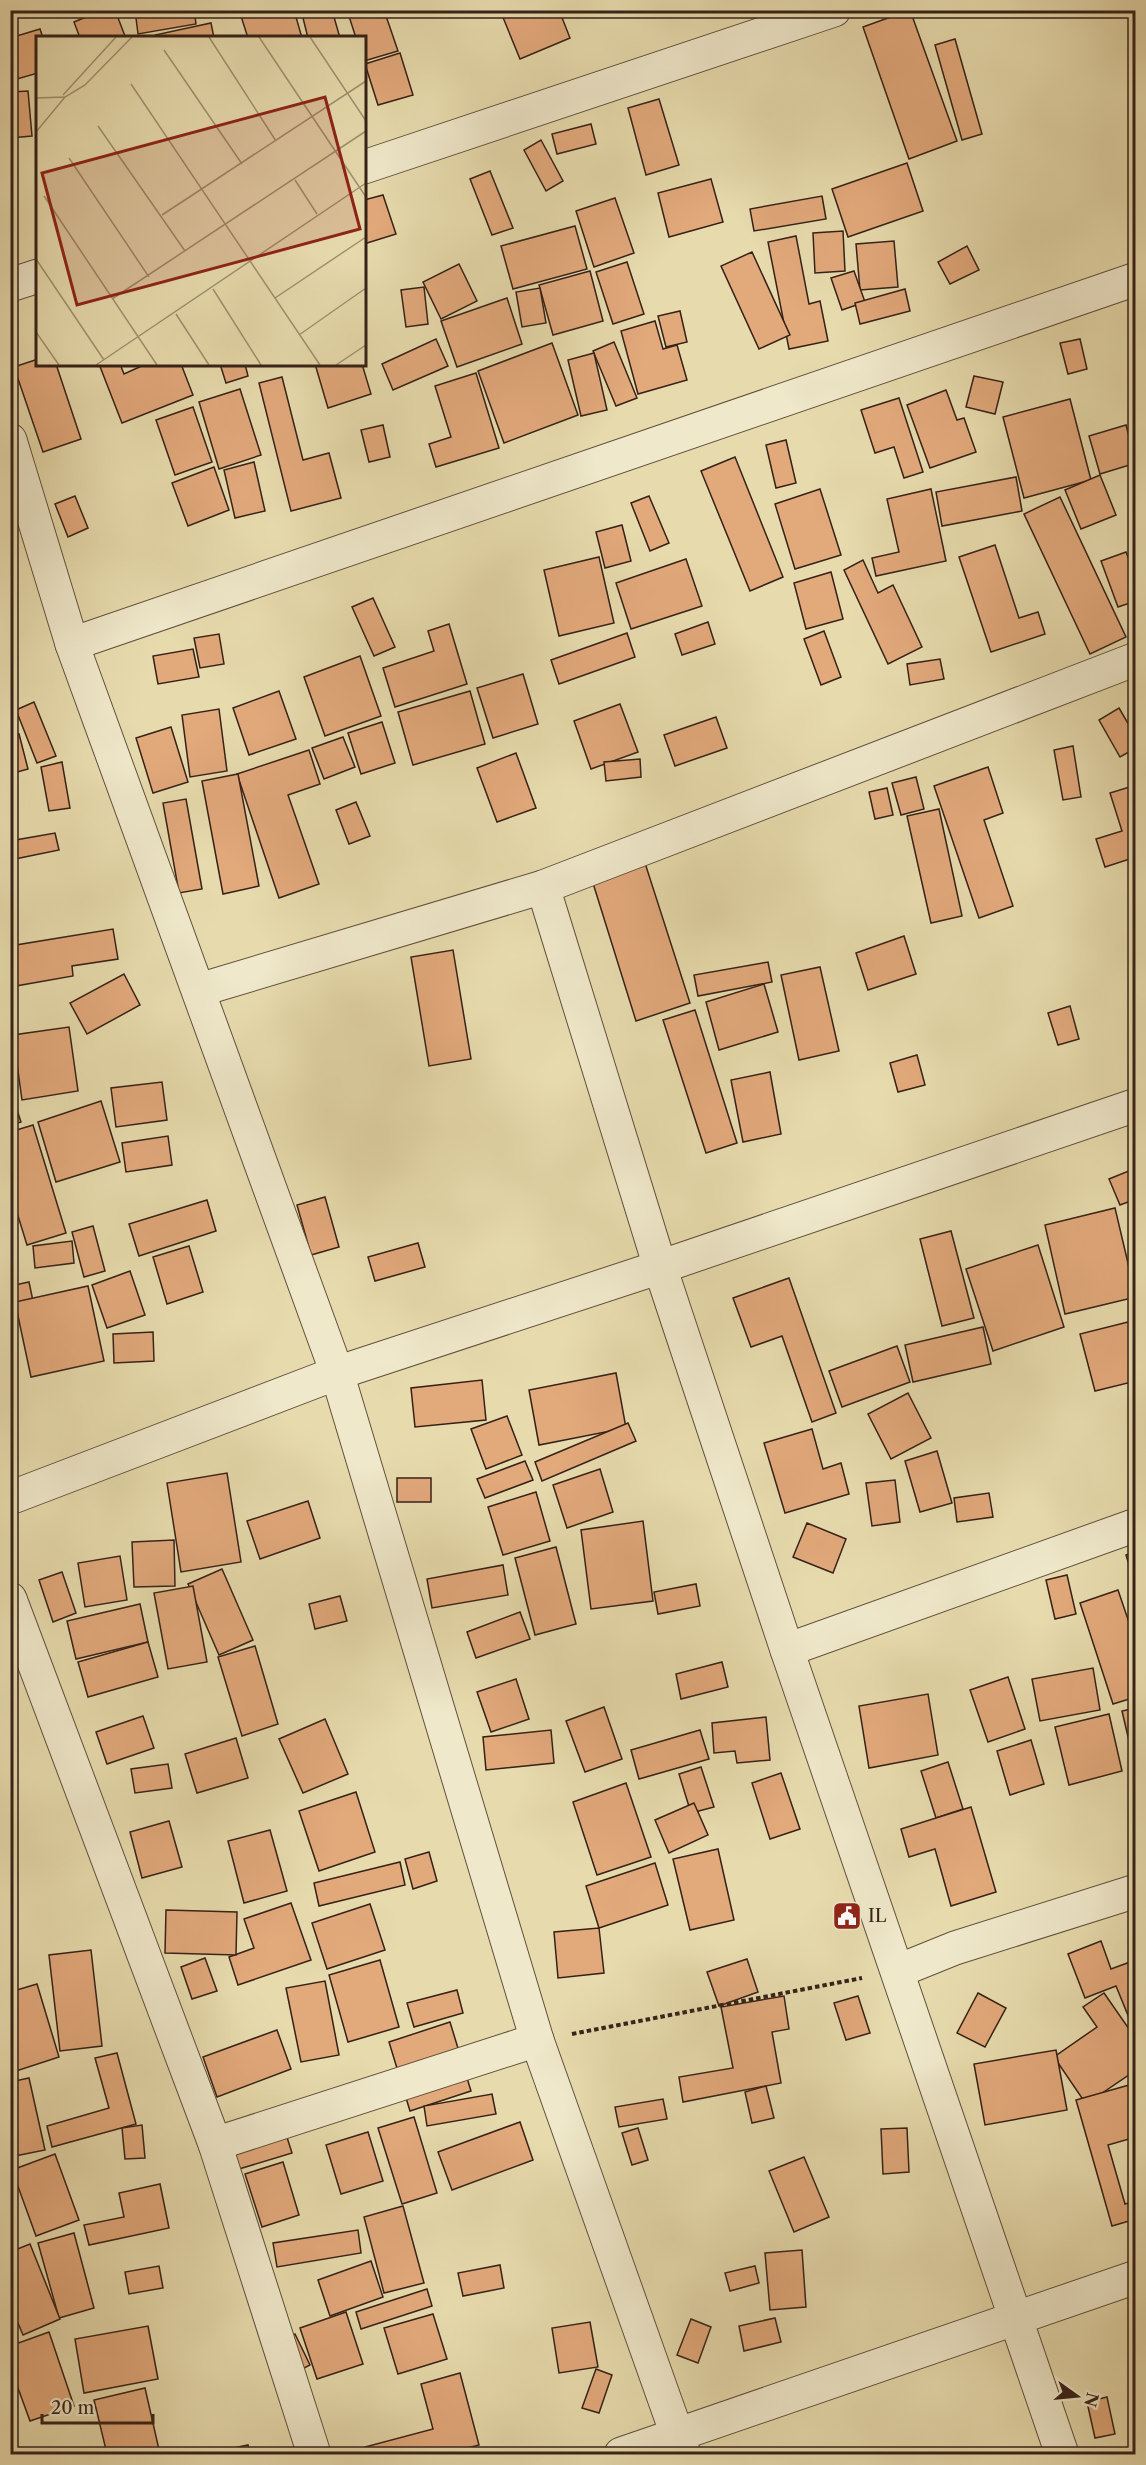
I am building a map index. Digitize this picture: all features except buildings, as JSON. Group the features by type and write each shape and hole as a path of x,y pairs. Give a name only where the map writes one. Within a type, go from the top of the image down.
{"street":[{"path":"366,166 834,10"},
{"path":"10,285 36,277"},
{"path":"72,644 1136,279"},
{"path":"10,440 72,644 337,1373 537,2040 681,2445"},
{"path":"199,990 543,887 1136,659"},
{"path":"543,887 660,1267 787,1650 1062,2454"},
{"path":"10,1498 337,1373 660,1267 1136,1105"},
{"path":"787,1650 1136,1525"},
{"path":"10,1599 215,2144 314,2454"},
{"path":"898,1971 955,1948 1136,1891"},
{"path":"215,2144 537,2040"},
{"path":"621,2454 681,2445 1016,2318 1136,2277"}],"path":[{"path":"537,2040 898,1971"}],"place":[{"name":"IL","path":"847,1916"}]}
